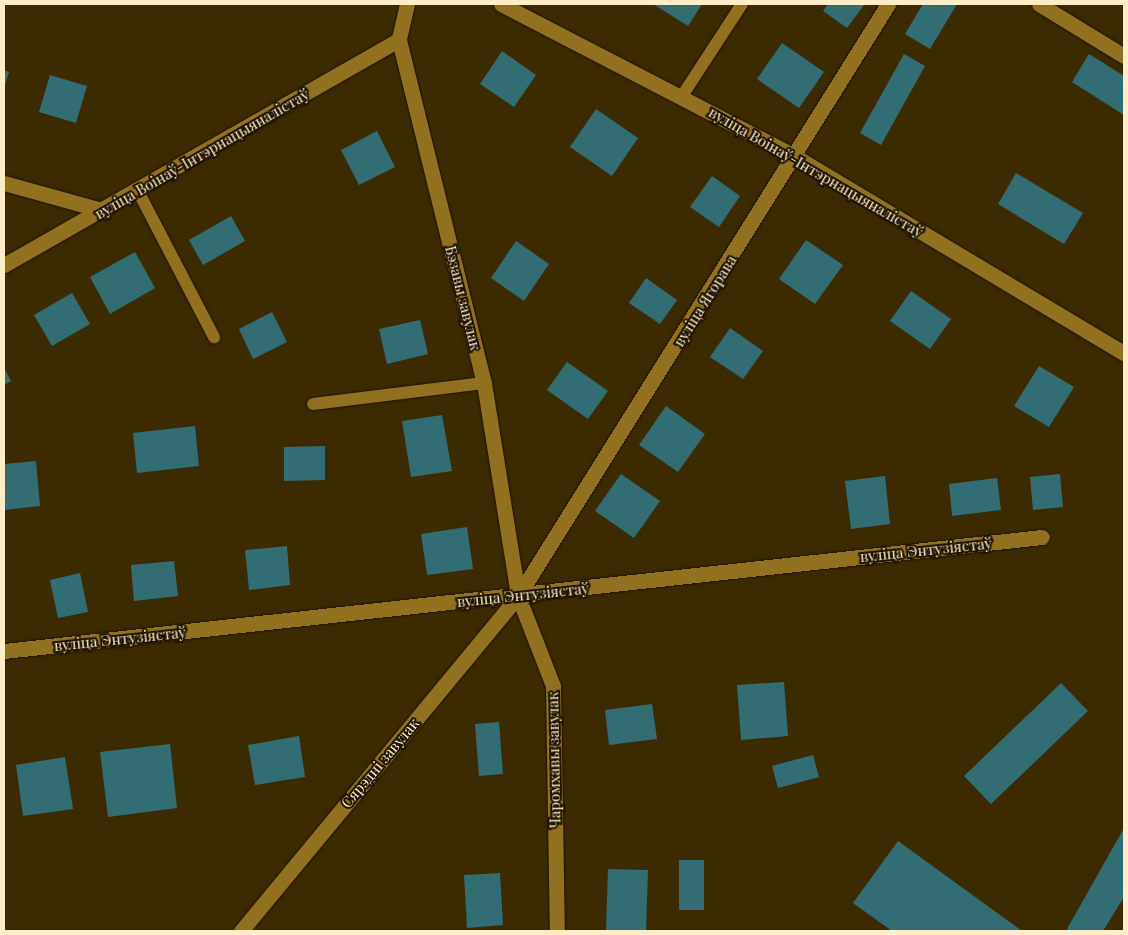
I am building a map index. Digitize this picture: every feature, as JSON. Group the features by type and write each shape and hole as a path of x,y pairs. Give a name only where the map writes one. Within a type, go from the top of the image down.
{"street":[{"name":"Бэзавы завулак","path":"407,4 399,40 484,383 518,596"},
{"name":"вуліца Воінаў-Інтэрнацыяналістаў","path":"501,4 682,96 796,157 1124,353"},
{"name":"вуліца Ягорава","path":"518,596 796,157 888,4"},
{"path":"1039,4 1124,56"},
{"name":"вуліца Воінаў-Інтэрнацыяналістаў","path":"4,265 105,211 399,40"},
{"path":"4,183 105,211"},
{"name":"вуліца Энтузіястаў","path":"4,652 1042,537"},
{"name":"Сярэдні завулак","path":"241,931 518,596"},
{"name":"Чаромхавы завулак","path":"518,596 553,686 556,931"}],"lane":[{"path":"682,96 742,4"},
{"path":"138,191 214,337"},
{"path":"313,404 484,383"}],"building":[{"path":"653,4 702,4 688,26"},
{"path":"828,4 864,5 847,28 823,11"},
{"path":"923,4 957,4 930,49 905,34"},
{"path":"782,43 824,72 799,108 757,79"},
{"path":"502,51 536,75 514,107 480,84"},
{"path":"904,54 925,66 881,145 860,133"},
{"path":"1089,54 1124,76 1124,115 1072,82"},
{"path":"4,70 9,72 4,88"},
{"path":"50,75 87,86 76,123 39,112"},
{"path":"596,109 638,138 612,176 570,147"},
{"path":"377,131 395,167 359,185 341,150"},
{"path":"1016,173 1083,213 1064,244 998,204"},
{"path":"712,176 740,196 719,227 690,207"},
{"path":"231,216 245,241 203,265 189,240"},
{"path":"806,240 843,265 815,304 779,279"},
{"path":"516,241 549,264 524,301 491,278"},
{"path":"135,252 155,288 110,314 90,277"},
{"path":"646,278 677,300 660,324 629,303"},
{"path":"911,291 951,319 930,349 890,321"},
{"path":"72,293 90,324 52,346 34,315"},
{"path":"272,312 287,342 253,359 239,329"},
{"path":"420,320 428,354 387,364 379,329"},
{"path":"730,328 763,351 743,379 710,357"},
{"path":"567,362 608,391 588,419 547,390"},
{"path":"1039,366 1074,387 1049,427 1014,406"},
{"path":"4,368 11,381 4,385"},
{"path":"666,406 705,434 678,472 639,445"},
{"path":"442,415 452,471 411,477 402,421"},
{"path":"195,426 199,466 137,473 133,433"},
{"path":"325,446 325,480 284,481 284,447"},
{"path":"36,461 40,506 4,510 4,464"},
{"path":"621,474 660,501 634,538 595,511"},
{"path":"1060,474 1063,507 1033,510 1030,477"},
{"path":"885,476 890,524 851,529 845,481"},
{"path":"997,478 1001,510 952,516 949,484"},
{"path":"467,527 473,569 427,575 421,534"},
{"path":"287,546 290,585 249,590 245,550"},
{"path":"174,561 178,596 134,601 131,565"},
{"path":"80,573 88,612 58,618 50,580"},
{"path":"784,682 788,736 741,740 737,685"},
{"path":"1061,683 1088,711 991,804 964,776"},
{"path":"652,704 657,739 609,745 605,710"},
{"path":"499,722 503,774 479,776 475,724"},
{"path":"299,736 305,777 255,785 248,745"},
{"path":"170,744 177,808 108,817 100,752"},
{"path":"813,755 819,777 778,788 772,766"},
{"path":"65,757 73,809 23,816 16,765"},
{"path":"1124,828 1124,897 1103,931 1071,931 1067,929"},
{"path":"898,841 1022,931 892,931 853,903"},
{"path":"679,860 704,860 704,910 679,910"},
{"path":"608,869 648,870 646,931 606,931"},
{"path":"500,873 503,925 467,928 464,875"}]}
